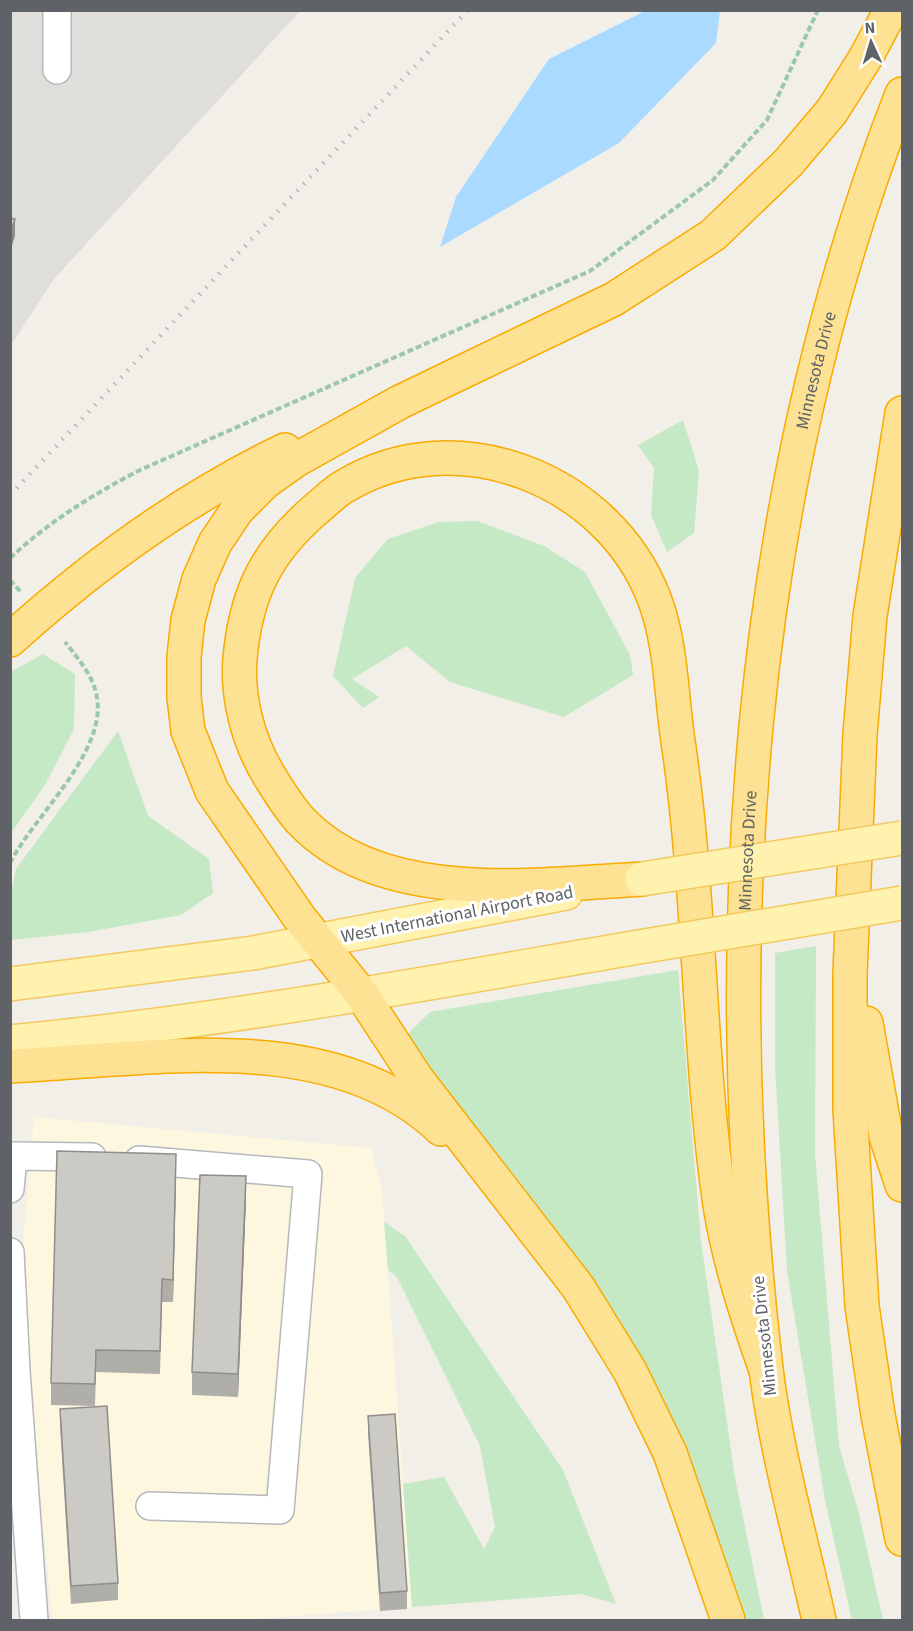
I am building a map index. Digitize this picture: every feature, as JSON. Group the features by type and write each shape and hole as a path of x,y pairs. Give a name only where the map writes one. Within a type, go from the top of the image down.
{"highway":[{"path":"728,1620 670,1453 630,1371 578,1287 417,1079 362,995 298,917 212,791 188,731 184,698 184,657 188,620 199,579 215,543 237,510 265,482 296,460 400,402 614,299 713,235 788,163 832,111 866,57 891,10"},
{"name":"Minnesota Drive","path":"819,1620 766,1371 747,1154 743,1050 749,809 763,670 787,507 816,372 852,240 883,144 903,94"},
{"path":"10,640 100,564 153,524 205,492 310,438 400,402"},
{"path":"903,413 866,662 856,807 850,1108 862,1306 878,1415 903,1539"},
{"path":"642,879 495,887 438,883 385,870 344,854 304,825 262,764 248,731 239,660 244,624 253,591 268,562 296,526 344,486 381,470 410,461 440,458 474,460 509,466 544,479 573,496 602,519 627,547 642,572 661,619 686,794 703,1026 721,1207 740,1295 766,1371"},
{"path":"852,929 877,1095 886,1136 903,1185"},
{"path":"10,1066 190,1056 259,1058 334,1070 363,1079 399,1097 429,1118 495,1180"}],"main road":[{"name":"West International Airport Road","path":"10,984 200,961 320,941 642,879 903,838"},
{"path":"10,1042 149,1026 362,995 903,903"}],"street":[{"path":"57,10 57,70"},
{"path":"10,1189 13,1156 76,1155 308,1174 280,1510 150,1506"},
{"path":"10,1252 17,1395 34,1620"}],"path":[{"path":"10,558 51,522 140,470 590,272 713,180 767,120 818,10"},
{"path":"10,580 26,598"},
{"path":"10,863 80,760 97,721 98,709 94,685 65,642"}],"shaded area":[{"path":"11,11 300,11 54,279 11,345"},
{"path":"34,1117 371,1148 382,1190 412,1607 240,1620 52,1620 20,1276"}],"green space":[{"path":"683,420 699,471 694,533 667,552 651,515 654,468 638,445"},
{"path":"477,521 544,546 585,572 630,655 633,675 564,717 450,682 406,646 352,679 379,697 363,708 333,676 355,578 388,539 439,522"},
{"path":"43,654 75,674 74,729 45,785 11,833 11,672"},
{"path":"118,731 148,816 209,859 213,893 181,915 88,932 11,940 11,894 16,869"},
{"path":"816,946 815,1154 839,1446 858,1510 883,1620 852,1620 825,1500 787,1271 775,1066 775,953"},
{"path":"678,970 701,1241 735,1478 764,1620 742,1620 692,1483 406,1036 430,1012"},
{"path":"384,1222 405,1236 563,1470 616,1604 581,1594 412,1607 403,1484 444,1477 484,1549 495,1527 480,1446 397,1277 388,1270"}],"water":[{"path":"645,11 720,11 716,43 619,143 440,247 456,197 549,59"}],"building":[{"path":"10,218 15,219 10,234"},
{"path":"57,1151 176,1154 173,1280 162,1279 160,1351 96,1350 95,1384 51,1383"},
{"path":"200,1175 246,1176 238,1374 192,1372"},
{"path":"107,1406 118,1583 71,1586 60,1409"},
{"path":"395,1414 407,1591 380,1593 368,1416"}],"railway":[{"path":"10,495 468,10"}]}
